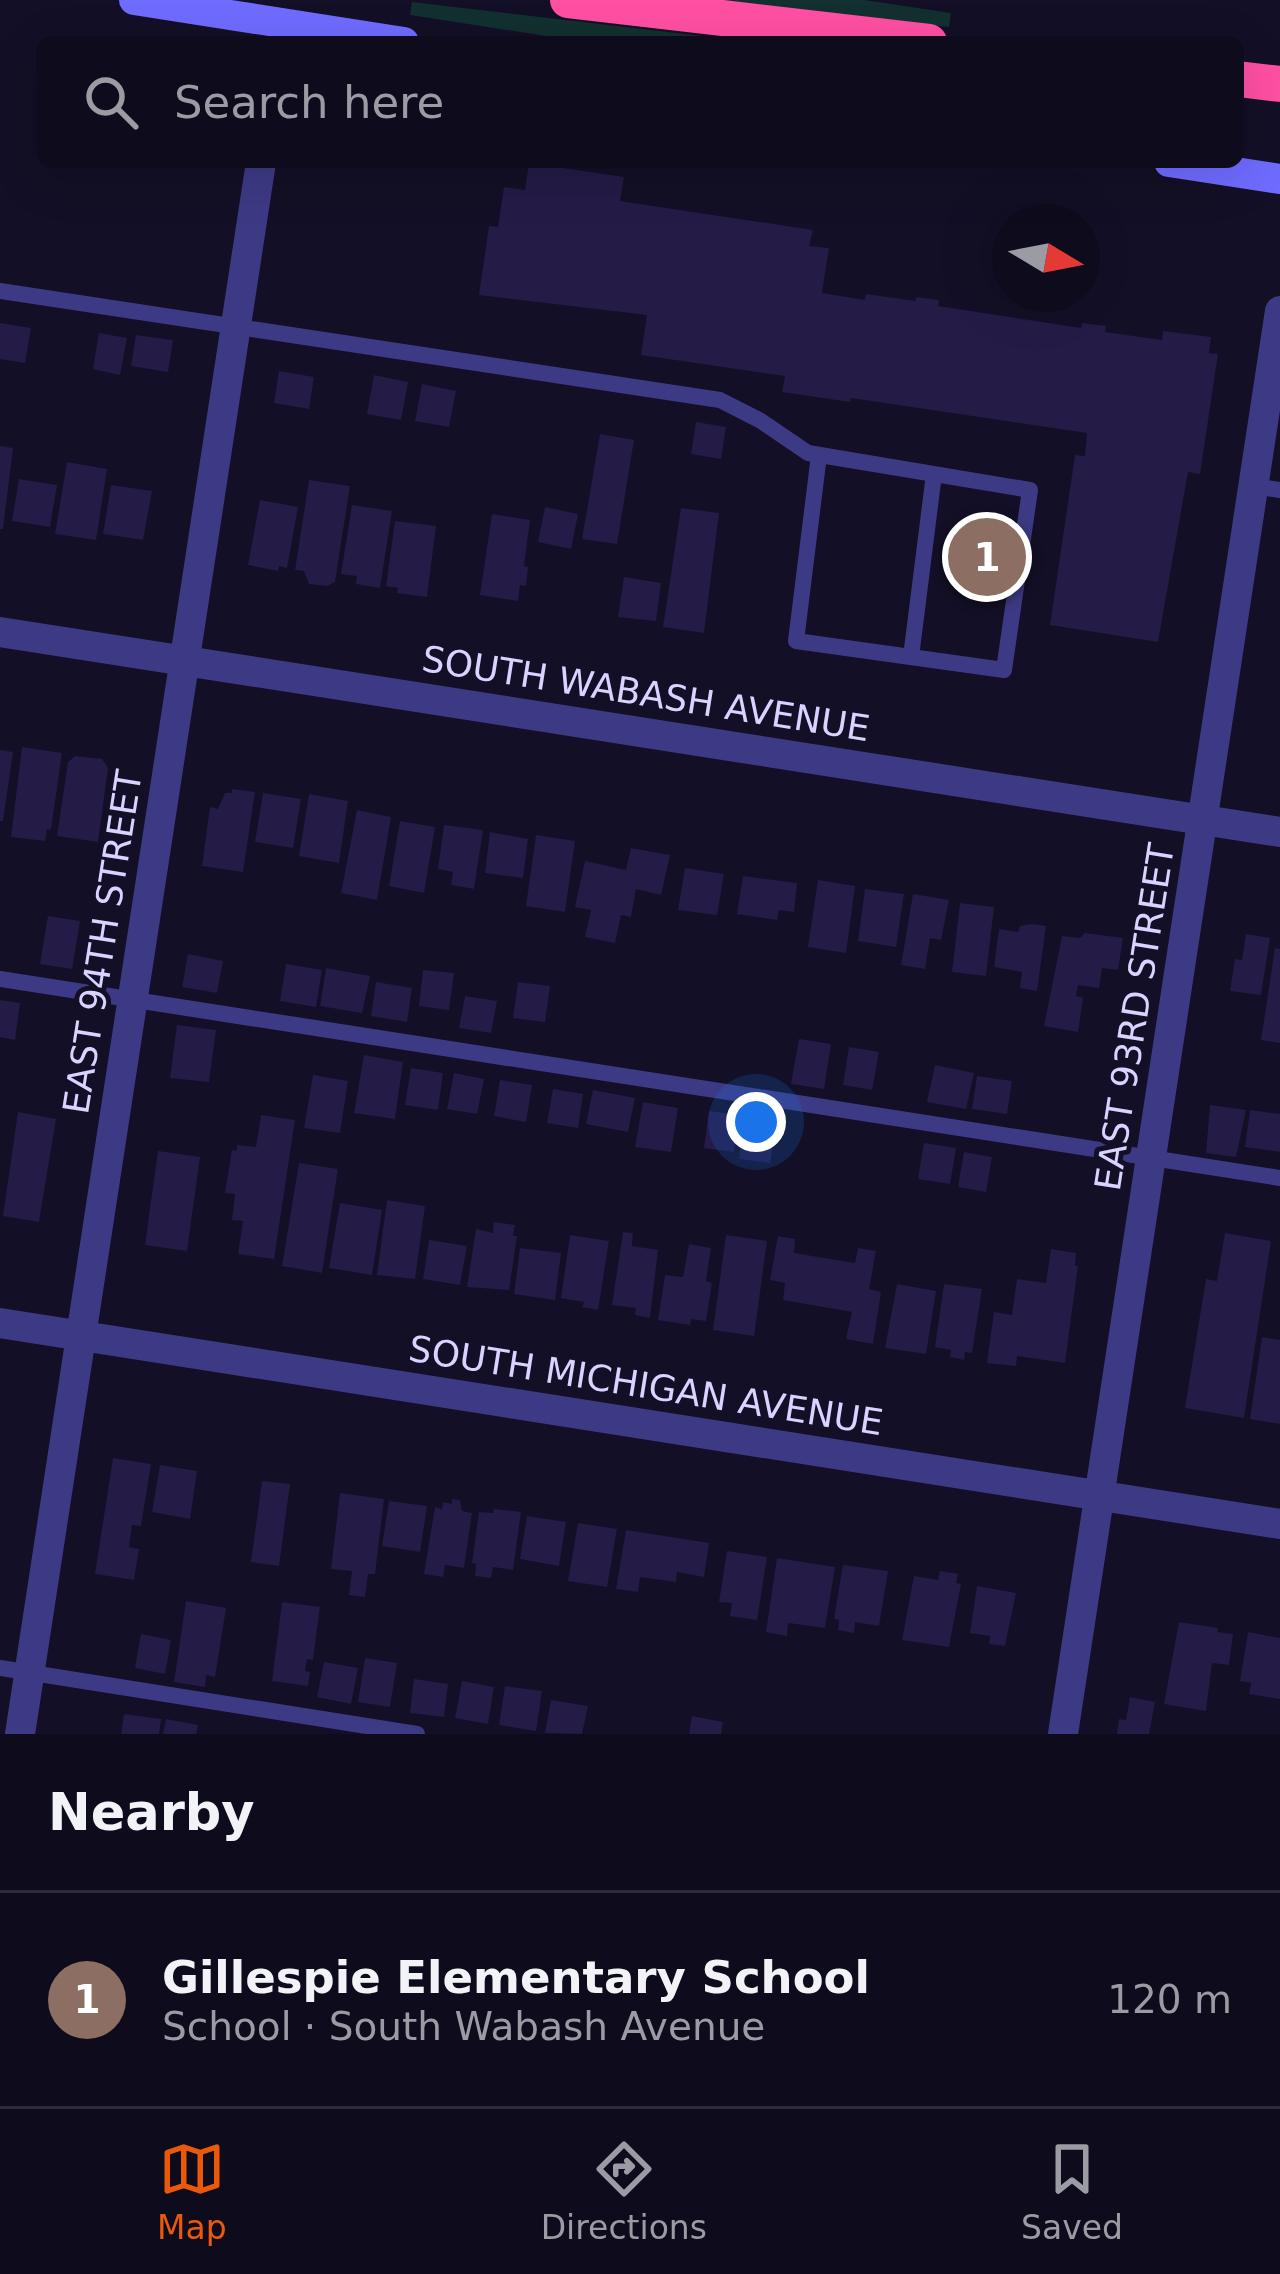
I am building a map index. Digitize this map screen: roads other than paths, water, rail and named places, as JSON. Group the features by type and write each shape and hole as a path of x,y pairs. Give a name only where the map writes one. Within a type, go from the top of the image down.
{"highway":[{"path":"568,0 877,36"},
{"path":"1244,80 1280,84"}],"main road":[{"path":"134,0 281,32 330,36"},
{"path":"1208,168 1280,179"}],"street":[{"name":"EAST 94TH STREET","path":"20,1734 15,1671 81,1335 260,168"},
{"name":"EAST 93RD STREET","path":"1063,1734 1204,820 1267,488 1280,311"},
{"name":"SOUTH WABASH AVENUE","path":"0,632 1280,832"},
{"name":"SOUTH MICHIGAN AVENUE","path":"0,1323 1280,1524"}],"lane":[{"path":"0,291 720,400 808,453 819,454 1030,490 1004,670 796,641 819,454"},
{"path":"911,657 934,474"},
{"path":"0,979 1280,1178"},
{"path":"15,1671 417,1734"}],"place":[{"name":"Gillespie Elementary School","path":"987,557"}]}
